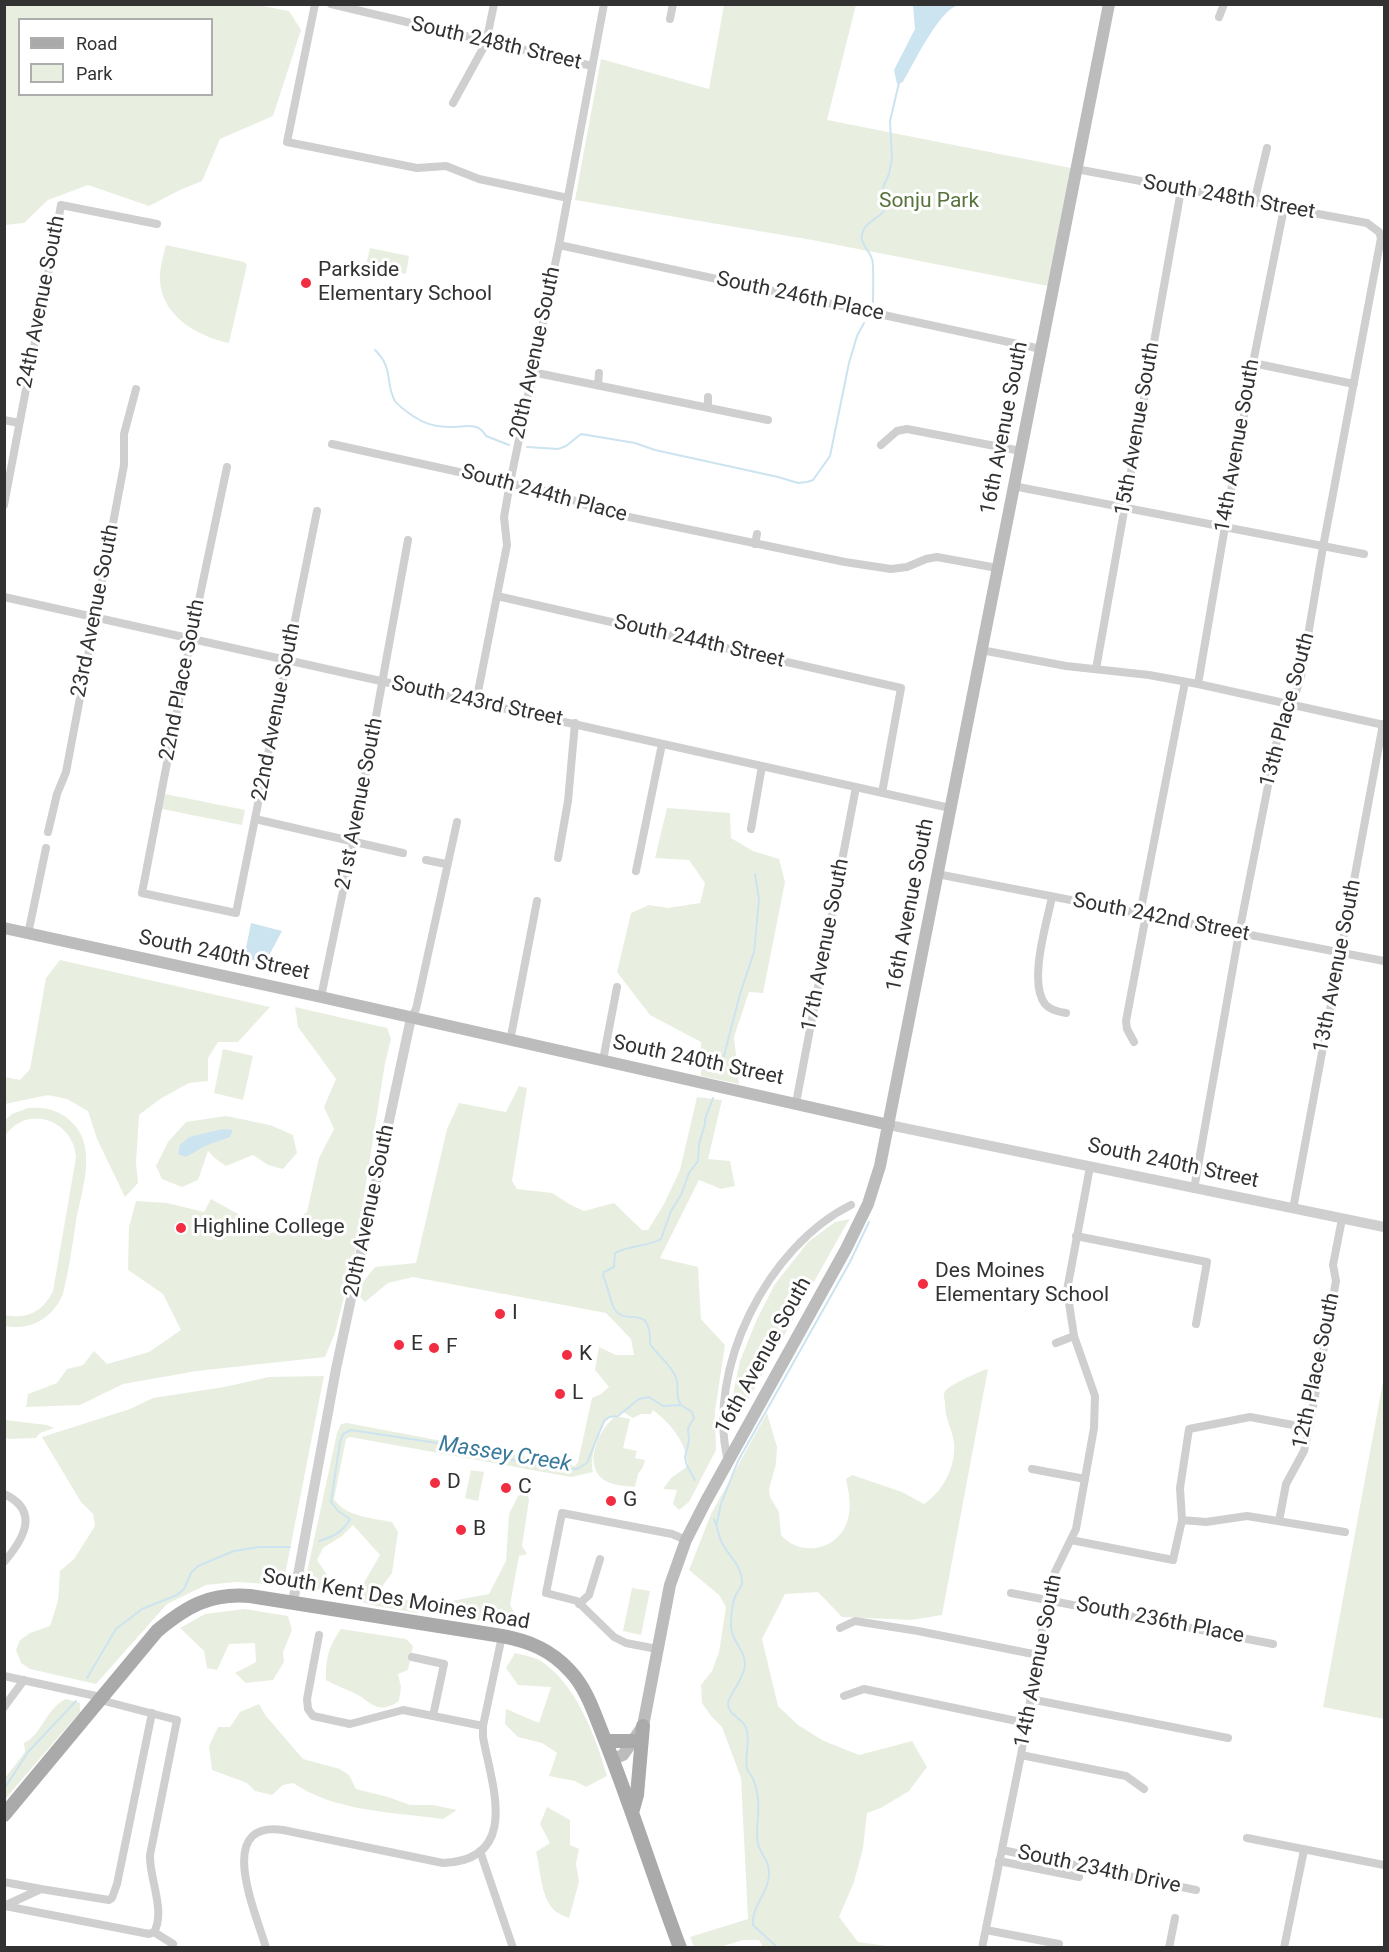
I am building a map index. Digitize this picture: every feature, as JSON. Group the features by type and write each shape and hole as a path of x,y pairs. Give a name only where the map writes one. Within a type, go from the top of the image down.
{"main road":[{"name":"16th Avenue South","path":"613,1760 623,1755 643,1726 670,1585 686,1540 856,1229 877,1176 889,1125 1109,4"},
{"name":"South 240th Street","path":"4,928 795,1102 889,1125"},
{"name":"South Kent Des Moines Road","path":"4,1815 157,1631 190,1607 214,1597 250,1596 502,1636 544,1649 570,1671 586,1693 633,1813 680,1947"},
{"path":"633,1813 637,1795 643,1726"},
{"path":"606,1741 634,1742"}],"street":[{"path":"315,4 287,142 417,168 446,166 479,179 568,198"},
{"name":"South 248th Street","path":"331,4 486,43 592,66"},
{"path":"453,103 486,43 494,4"},
{"name":"20th Avenue South","path":"476,702 507,544 504,517 510,483 531,372 559,245 604,4"},
{"path":"670,19 673,4"},
{"path":"1219,17 1224,4"},
{"path":"1254,202 1267,148"},
{"name":"South 248th Street","path":"1076,169 1367,223 1378,232"},
{"name":"15th Avenue South","path":"1096,669 1181,190"},
{"name":"24th Avenue South","path":"4,505 61,205 157,224"},
{"name":"14th Avenue South","path":"1198,684 1253,363 1284,208"},
{"name":"13th Place South","path":"1194,1189 1239,933 1279,726 1301,677 1323,546 1382,242 1378,232"},
{"name":"South 246th Place","path":"559,245 1041,349"},
{"path":"1253,363 1354,384"},
{"path":"531,372 768,420"},
{"path":"598,385 599,373"},
{"name":"23rd Avenue South","path":"48,832 57,794 66,772 124,465 124,434 136,389"},
{"path":"708,397 708,407"},
{"path":"4,420 19,423"},
{"path":"881,445 897,431 907,429 1021,451"},
{"name":"South 244th Place","path":"332,444 564,496 605,512 756,539 891,569 907,567 938,557 997,568"},
{"name":"22nd Place South","path":"227,467 191,638 142,893 236,913"},
{"path":"1013,486 1364,554"},
{"name":"22nd Avenue South","path":"236,913 317,512"},
{"name":"21st Avenue South","path":"321,997 353,843 408,540"},
{"name":"South 244th Street","path":"497,596 901,688 882,793"},
{"name":"South 243rd Street","path":"4,597 950,808"},
{"path":"981,650 1198,684 1384,724"},
{"path":"1134,1042 1127,1029 1126,1021 1185,682"},
{"path":"558,858 568,801 575,723"},
{"name":"13th Avenue South","path":"1293,1209 1384,724"},
{"path":"636,871 662,744"},
{"path":"751,829 762,766"},
{"name":"17th Avenue South","path":"795,1102 856,787"},
{"path":"255,819 403,853"},
{"name":"20th Avenue South","path":"293,1602 336,1369 411,1017 416,1009 446,864 458,822"},
{"path":"28,934 46,848"},
{"path":"426,860 446,864"},
{"name":"South 242nd Street","path":"937,874 1384,961"},
{"path":"1052,897 1038,986 1046,1005 1053,1010 1066,1013"},
{"path":"510,1041 537,901"},
{"path":"603,1060 617,987"},
{"name":"South 240th Street","path":"889,1125 1384,1227"},
{"name":"14th Avenue South","path":"982,1947 1057,1566 1076,1529 1094,1428 1096,1401 1074,1336 1067,1290 1090,1167"},
{"path":"728,1461 724,1429 727,1379 734,1350 745,1325 771,1278 802,1239 831,1215 851,1205"},
{"name":"12th Place South","path":"1279,1521 1286,1484 1304,1450 1309,1428 1336,1281 1333,1265 1342,1219"},
{"path":"1076,1236 1207,1262 1196,1324"},
{"path":"1056,1343 1074,1336"},
{"path":"1071,1540 1173,1560 1182,1520 1180,1488 1189,1429 1250,1417 1309,1428"},
{"path":"1032,1469 1085,1479"},
{"path":"4,1494 20,1506 26,1521 25,1532 4,1562"},
{"path":"657,1649 626,1643 614,1637 572,1599 546,1593 562,1513 672,1534 686,1540"},
{"path":"1182,1520 1206,1522 1247,1516 1345,1532"},
{"path":"579,1604 589,1595 600,1559"},
{"name":"South 236th Place","path":"1011,1593 1274,1644"},
{"path":"840,1628 855,1621 1038,1655"},
{"path":"319,1635 307,1701 309,1711 313,1716 348,1724 403,1710 483,1726"},
{"path":"266,1947 244,1874 243,1861 250,1839 264,1829 273,1828 443,1863 462,1860 480,1851 492,1833 497,1816 483,1726 502,1636"},
{"path":"412,1658 444,1664 433,1716"},
{"path":"4,1676 96,1696 177,1720 150,1855 150,1869 159,1914 154,1932"},
{"path":"4,1707 24,1680"},
{"path":"844,1696 864,1689 1026,1723"},
{"path":"1030,1699 1228,1738"},
{"path":"4,1882 109,1900 112,1898 153,1713"},
{"path":"1021,1755 1126,1776 1144,1789"},
{"path":"1247,1838 1384,1865"},
{"path":"1284,1947 1304,1850"},
{"path":"480,1851 513,1947"},
{"name":"South 234th Drive","path":"1002,1851 1196,1890"},
{"path":"999,1862 1079,1877"},
{"path":"4,1906 42,1889"},
{"path":"4,1906 150,1934 154,1932"},
{"path":"1169,1947 1175,1918"},
{"path":"986,1930 1059,1944"},
{"path":"154,1932 172,1944"}],"green space":[{"path":"4,5 257,5 289,11 301,30 273,116 220,139 202,181 149,206 88,185 48,200 24,223 5,225"},
{"name":"Sonju Park","path":"724,5 856,5 827,120 1076,169 1053,287 812,240 575,200 601,59 709,89"},
{"path":"166,245 244,262 247,265 229,343 195,330 175,315 168,305 160,282"},
{"path":"370,248 409,256 406,274 366,265"},
{"path":"165,794 245,810 242,825 162,809"},
{"path":"667,808 730,813 731,838 753,851 779,859 785,882 763,993 749,992 734,1037 739,1084 701,1076 701,1042 650,1015 617,972 631,913 649,905 668,908 700,903 705,883 689,860 655,858"},
{"path":"60,960 270,1007 238,1042 218,1042 208,1058 208,1081 189,1083 160,1099 139,1115 136,1163 138,1183 125,1197 97,1139 88,1111 67,1099 48,1095 5,1104 5,1077 20,1080 30,1069 46,978"},
{"path":"295,1007 387,1028 391,1039 385,1063 355,1253 335,1333 325,1357 197,1371 123,1384 80,1405 26,1407 28,1394 57,1383 67,1369 83,1365 94,1351 107,1364 149,1352 181,1330 163,1294 128,1270 129,1227 136,1201 167,1203 204,1212 211,1199 238,1214 258,1235 281,1231 307,1212 319,1158 334,1129 324,1107 336,1079 298,1027"},
{"path":"223,1049 253,1056 243,1100 214,1093"},
{"path":"519,1086 527,1088 512,1181 517,1189 552,1193 584,1211 614,1203 642,1230 648,1230 664,1204 680,1170 697,1097 722,1100 708,1159 730,1161 735,1186 721,1189 699,1180 660,1258 698,1267 701,1319 725,1345 715,1411 716,1450 689,1502 679,1510 673,1504 677,1490 663,1489 671,1478 688,1466 687,1457 677,1435 653,1410 651,1414 641,1414 633,1418 623,1412 608,1420 602,1425 597,1438 592,1460 593,1472 571,1477 350,1437 346,1439 334,1499 345,1510 352,1513 392,1522 398,1532 392,1573 378,1592 415,1601 418,1613 354,1600 380,1555 353,1525 342,1536 323,1548 317,1560 329,1578 329,1585 315,1591 309,1586 307,1572 337,1433 341,1424 347,1423 575,1466 578,1462 592,1398 609,1387 595,1370 599,1347 616,1355 634,1355 631,1339 606,1313 413,1277 388,1283 365,1302 359,1296 362,1283 375,1267 416,1263 447,1129 459,1103 506,1112"},
{"path":"28,1108 58,1112 77,1128 86,1153 86,1167 63,1294 53,1310 40,1321 15,1327 5,1326 5,1315 20,1316 34,1312 45,1304 53,1291 76,1157 67,1133 58,1125 47,1120 25,1120 14,1126 5,1136 5,1120 12,1114"},
{"path":"226,1116 270,1125 293,1135 297,1153 283,1169 268,1165 253,1155 226,1166 208,1151 198,1180 182,1187 162,1179 156,1166 168,1142 186,1122"},
{"path":"850,1219 734,1425 732,1399 740,1361 757,1319 775,1284 808,1242 835,1222"},
{"path":"988,1369 942,1615 911,1620 842,1617 818,1592 785,1594 762,1639 778,1706 798,1725 824,1741 859,1755 912,1741 927,1767 909,1791 881,1808 867,1813 863,1848 854,1882 839,1917 858,1942 894,1947 763,1947 759,1940 743,1940 720,1947 694,1947 690,1937 748,1919 741,1778 722,1727 702,1703 701,1685 712,1671 719,1652 726,1607 719,1595 689,1570 711,1514 767,1413 777,1447 776,1464 769,1489 770,1497 779,1512 781,1535 789,1542 798,1546 817,1548 827,1545 842,1532 849,1516 846,1479 852,1475 902,1492 924,1504 931,1499 947,1478 953,1461 954,1443 946,1414 944,1393 957,1383"},
{"path":"324,1376 283,1585 236,1582 206,1585 167,1604 96,1684 30,1669 21,1663 16,1650 20,1640 30,1633 50,1626 58,1601 60,1571 74,1559 95,1526 93,1514 81,1502 42,1437 130,1409 153,1398 224,1387 269,1377"},
{"path":"1384,1376 1384,1719 1323,1707"},
{"path":"616,1416 630,1419 623,1448 637,1451 635,1458 645,1460 635,1487 607,1482 594,1465 595,1447 599,1438"},
{"path":"5,1420 47,1425 54,1428 40,1433 36,1438 8,1439 5,1437"},
{"path":"471,1470 484,1472 478,1501 465,1498"},
{"path":"527,1492 529,1500 522,1546 527,1554 519,1556 510,1605 517,1617 492,1622 446,1617 439,1614 430,1605 489,1594 506,1561 509,1514 518,1496"},
{"path":"632,1588 650,1591 641,1635 623,1631"},
{"path":"245,1609 288,1616 292,1630 283,1652 284,1662 273,1680 246,1683 235,1673 256,1662 255,1643 229,1644 217,1670 207,1668 204,1651 180,1628 205,1614"},
{"path":"341,1629 406,1639 413,1646 408,1670 398,1674 401,1687 399,1701 391,1706 374,1706 359,1695 326,1680 329,1653"},
{"path":"515,1653 541,1661 565,1683 591,1729 607,1776 586,1787 575,1781 549,1776 557,1753 542,1743 518,1737 505,1724 506,1709 539,1723 551,1687 518,1685 506,1668"},
{"path":"66,1699 80,1703 80,1712 5,1799 5,1778 25,1752 24,1743 35,1734 53,1709"},
{"path":"259,1704 266,1716 303,1759 340,1769 349,1775 356,1789 410,1805 433,1805 457,1810 443,1819 365,1809 328,1800 293,1783 283,1785 272,1795 255,1791 247,1783 212,1770 209,1746 218,1727 230,1727 240,1712"},
{"path":"547,1807 570,1820 570,1845 579,1849 576,1864 579,1882 569,1918 552,1908 541,1881 536,1852 550,1843 540,1824"}],"water":[{"path":"913,5 959,5 952,8 936,26 903,82 897,84 894,70 915,29"},
{"path":"251,923 282,931 265,963 244,958"},
{"path":"223,1129 233,1130 230,1137 205,1146 186,1157 178,1154 180,1145 189,1137"}],"waterway":[{"path":"873,302 873,262 862,241 862,234 864,229 883,213 887,206 883,187 892,159 890,121 899,83"},
{"path":"527,447 558,449 566,446 581,434 635,443 655,450 798,483 813,480 830,456 849,363 857,336 864,323"},
{"path":"375,350 385,363 392,395 401,407 425,423 448,427 474,426 486,436 509,445"},
{"path":"720,1071 740,994 754,952 759,899 755,874"},
{"path":"681,1405 674,1374 650,1344 646,1323 637,1317 619,1314 612,1305 603,1276 604,1272 614,1267 615,1253 661,1239 689,1173 698,1161 699,1144 713,1098"},
{"path":"717,1523 721,1504 738,1461 850,1262 869,1222"},
{"name":"Massey Creek","path":"319,1541 337,1533 350,1519 338,1511 331,1502 340,1442 343,1434 351,1430 457,1446 469,1451 558,1469 577,1469 587,1463 604,1421 609,1417 618,1416 639,1399 649,1397 663,1406 681,1405 692,1412 694,1418 688,1428 689,1441 685,1457 695,1480"},
{"name":"Massey Creek","path":"714,1519 721,1541 736,1564 742,1580 733,1604 731,1628 744,1656 745,1666 742,1677 728,1703 730,1711 746,1728 747,1769 752,1776 758,1799 758,1844 769,1870 768,1881 755,1912 753,1925 778,1948"},
{"name":"Massey Creek","path":"87,1678 116,1629 142,1609 177,1595 184,1589 191,1573 198,1566 234,1551 259,1547 290,1547"},
{"name":"Massey Creek","path":"4,1789 28,1752 76,1701"}],"place":[{"name":"Parkside Elementary School","path":"306,283"},
{"name":"Highline College","path":"181,1228"},
{"name":"Des Moines Elementary School","path":"923,1284"},
{"name":"I","path":"500,1314"},
{"name":"E","path":"399,1345"},
{"name":"F","path":"434,1348"},
{"name":"K","path":"567,1355"},
{"name":"L","path":"560,1394"},
{"name":"D","path":"435,1483"},
{"name":"C","path":"506,1488"},
{"name":"G","path":"611,1501"},
{"name":"B","path":"461,1530"}]}
